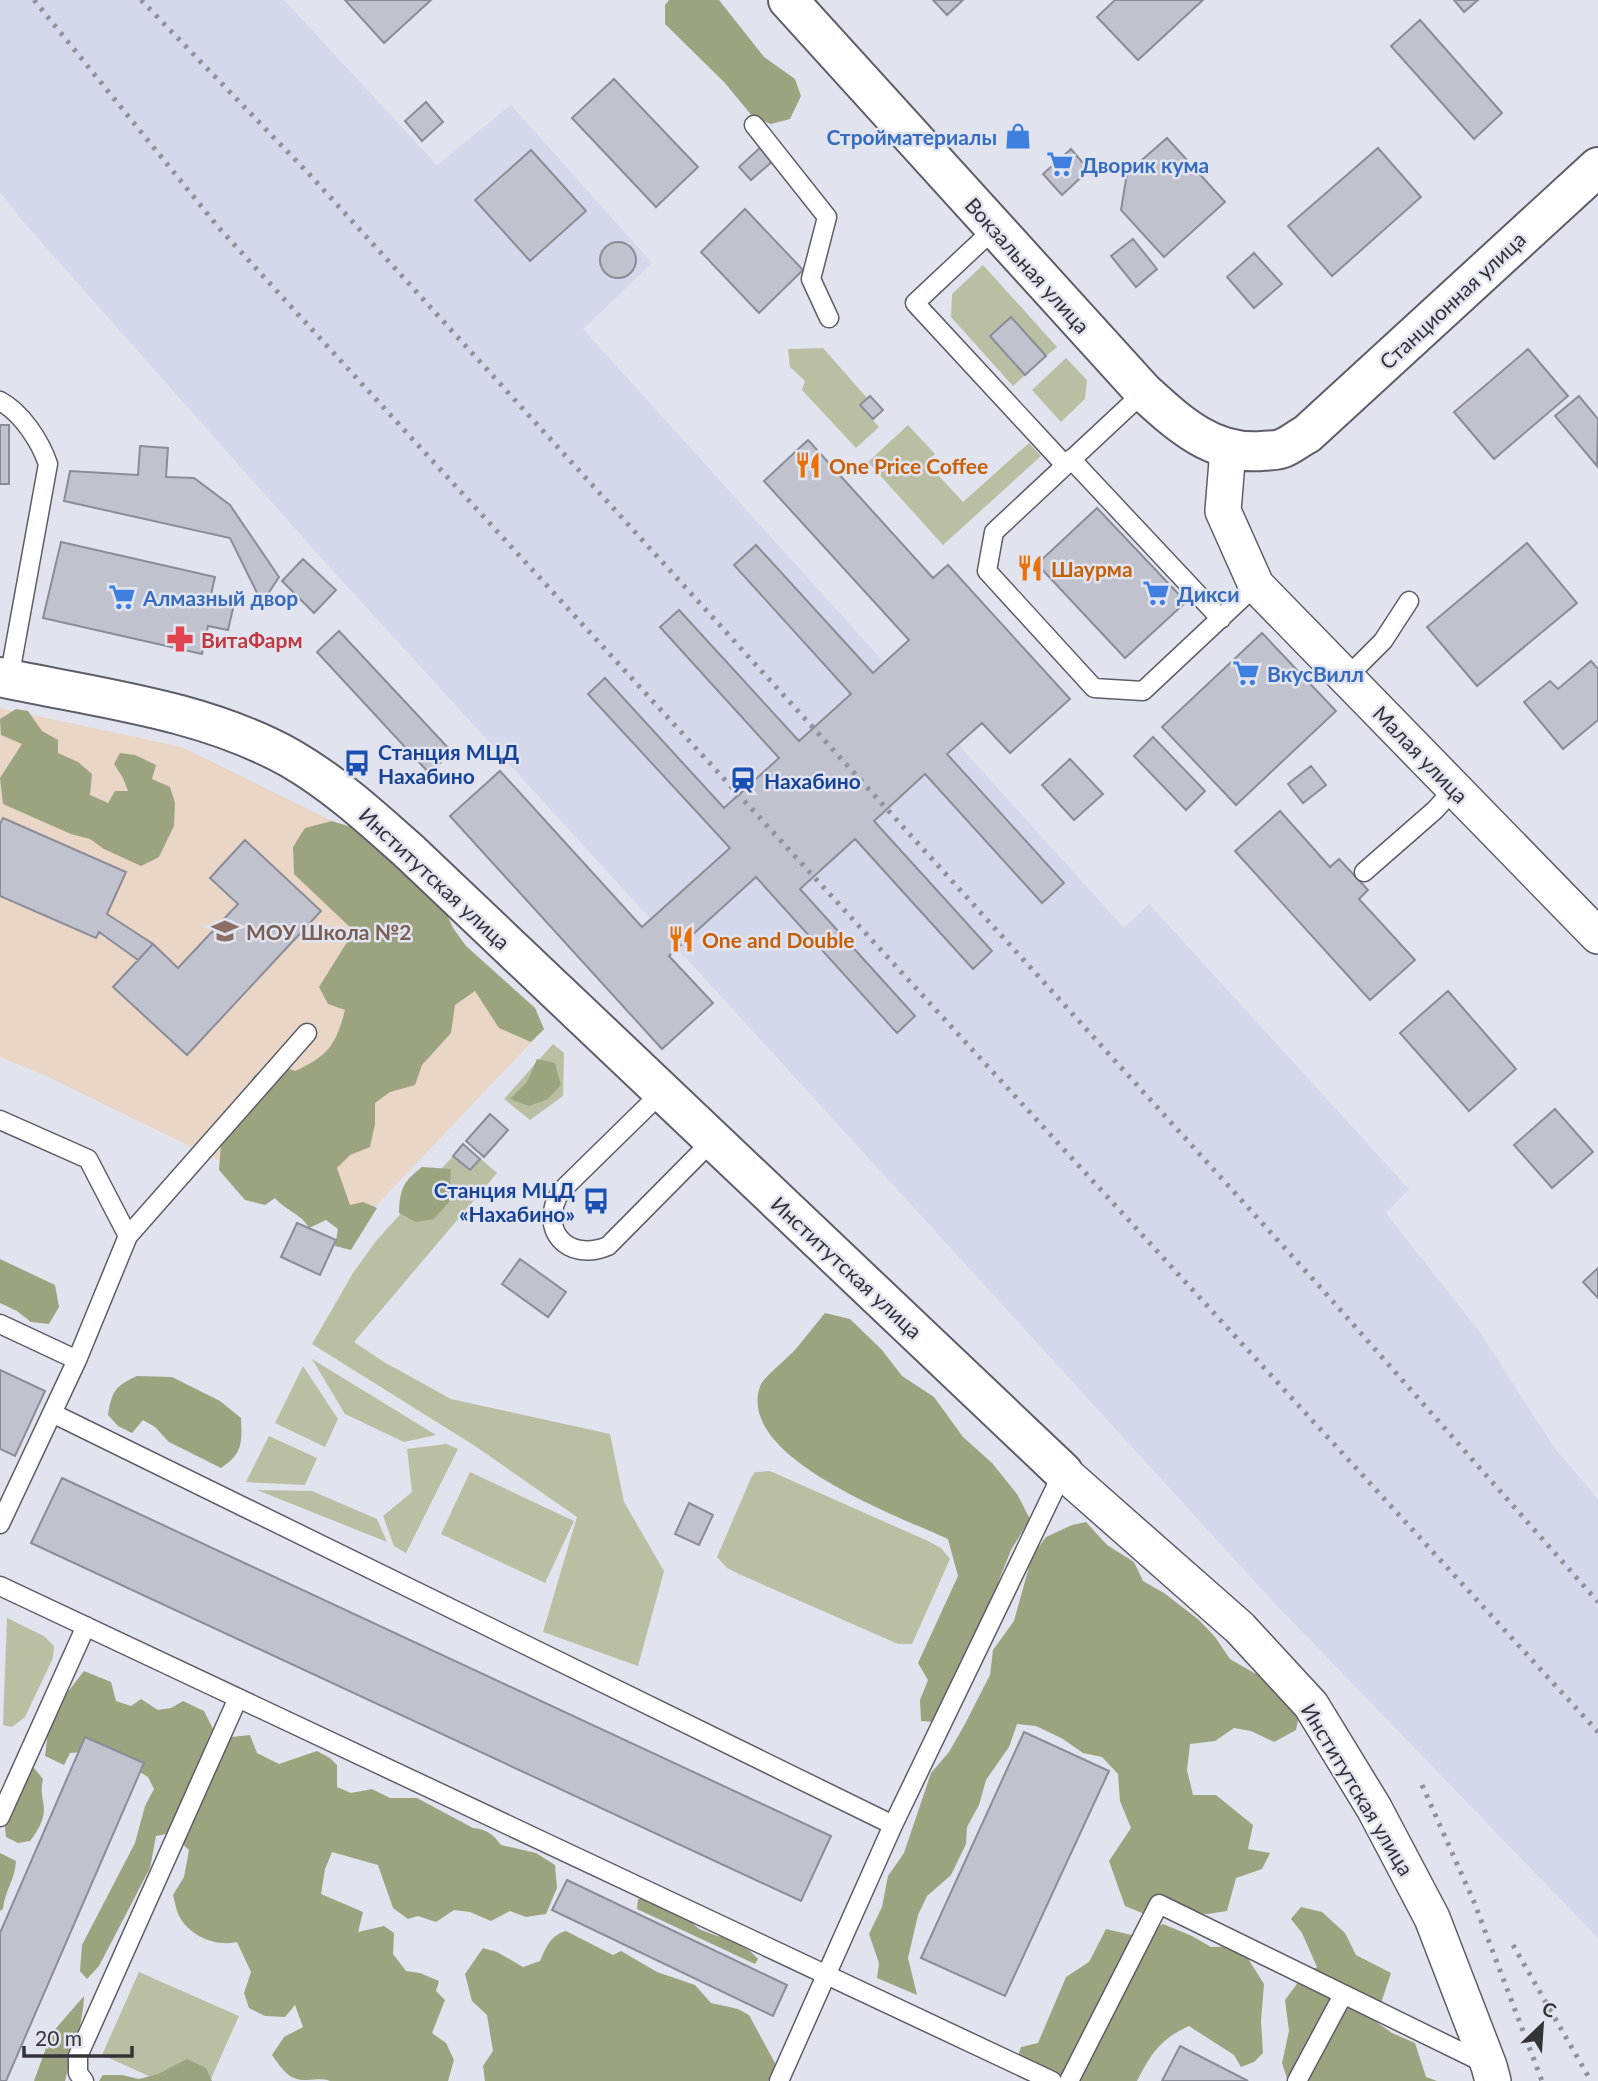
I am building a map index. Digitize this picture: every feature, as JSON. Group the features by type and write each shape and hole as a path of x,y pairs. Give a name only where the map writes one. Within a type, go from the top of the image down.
{"street":[{"name":"Вокзальная улица","path":"788,0 1144,392 1181,425 1205,440 1228,449 1255,451 1282,449 1307,434"},
{"name":"Станционная улица","path":"1307,434 1598,167"},
{"name":"Малая улица","path":"1228,449 1223,511 1256,585 1598,936"},
{"name":"Институтская улица","path":"5,678 189,716 239,734 290,758 338,789 372,817 1063,1472 1240,1628 1311,1705 1374,1808 1432,1917 1491,2073"}],"lane":[{"path":"754,125 827,217 811,279 829,318"},
{"path":"995,228 915,303 1221,619"},
{"path":"1144,392 994,532 987,571 1094,688 1143,691 1256,585"},
{"path":"0,401 11,407 43,449 48,464 5,678"},
{"path":"1346,678 1383,641 1409,601"},
{"path":"1364,872 1435,810 1454,789"},
{"path":"1,1521 77,1360 128,1236 307,1033"},
{"path":"662,1092 554,1201 551,1212 557,1235 564,1244 574,1250 586,1252 608,1247 713,1140"},
{"path":"0,1120 88,1159 128,1236"},
{"path":"0,1324 77,1360"},
{"path":"52,1413 894,1825"},
{"path":"779,2081 894,1825 1063,1472"},
{"path":"0,1586 1052,2081"},
{"path":"0,1817 86,1626"},
{"path":"84,2081 78,2073 78,2056 238,1698"},
{"path":"1069,2081 1159,1905 1343,1994 1491,2073"},
{"path":"1297,2081 1343,1994"}],"shaded area":[{"path":"0,0 284,0 437,165 511,105 652,263 583,329 1124,928 1149,904 1409,1189 1386,1213 1479,1331 1556,1450 1598,1499 1598,1938 1266,1594 315,551 20,218 0,192"},
{"name":"МОУ Школа №2","path":"0,708 182,747 357,833 544,1029 356,1227 46,1076 0,1057"}],"green space":[{"path":"669,0 719,0 764,57 795,79 801,96 790,119 771,124 753,117 724,82 665,24 665,5"},
{"path":"983,265 1057,347 1046,356 1010,318 990,336 1025,375 1013,386 951,317 952,294"},
{"path":"823,348 867,398 859,405 879,427 856,448 802,390 805,381 790,367 788,349"},
{"path":"1066,358 1087,380 1085,399 1061,422 1032,390"},
{"path":"908,425 935,454 926,462 963,502 1029,443 1041,456 943,545 868,462"},
{"path":"16,709 28,711 42,731 58,740 58,753 78,762 92,774 90,795 108,803 115,791 128,791 114,764 120,753 135,755 156,765 152,779 170,787 175,803 174,826 159,857 141,866 104,849 90,839 71,834 3,804 0,778 22,744 1,735 0,719"},
{"path":"332,821 351,827 372,846 403,861 438,894 453,928 466,946 535,1008 544,1029 531,1042 499,1028 475,991 455,1005 451,1033 422,1065 415,1085 390,1092 375,1103 375,1124 370,1147 350,1155 337,1168 350,1205 363,1202 377,1208 351,1250 335,1246 338,1229 326,1220 309,1228 275,1198 265,1205 245,1200 219,1170 222,1131 254,1076 271,1063 295,1071 315,1060 334,1041 342,1022 345,1010 328,1004 319,987 354,931 294,874 293,847 305,828"},
{"path":"553,1044 564,1053 563,1096 530,1120 504,1099"},
{"path":"537,1059 555,1063 561,1085 548,1099 529,1106 510,1099 527,1082"},
{"path":"453,1156 470,1172 481,1159 497,1173 354,1342 451,1399 610,1434 624,1502 664,1571 638,1666 543,1632 577,1517 475,1446 312,1344 353,1273 376,1241"},
{"path":"422,1167 451,1169 449,1202 434,1219 416,1222 399,1213 399,1204 404,1186"},
{"path":"0,1259 55,1285 59,1307 49,1324 31,1322 0,1303"},
{"path":"825,1313 850,1319 882,1350 902,1376 934,1397 963,1437 992,1463 1017,1494 1030,1519 1011,1550 986,1613 955,1675 951,1701 936,1722 921,1721 920,1700 928,1680 918,1663 958,1576 948,1539 860,1499 795,1459 771,1436 758,1410 761,1384 795,1350"},
{"path":"312,1359 436,1435 404,1442 345,1414"},
{"path":"303,1366 338,1419 325,1447 275,1423"},
{"path":"137,1376 172,1377 220,1401 241,1418 240,1447 234,1458 221,1468 169,1442 155,1427 143,1420 132,1433 118,1426 108,1415 111,1400 119,1386"},
{"path":"269,1436 317,1458 305,1485 246,1482"},
{"path":"446,1444 458,1449 406,1553 394,1546 383,1516 412,1492 407,1449"},
{"path":"770,1471 941,1548 950,1559 912,1644 898,1644 739,1574 727,1568 717,1557 751,1478 755,1472"},
{"path":"470,1472 574,1521 545,1583 441,1534"},
{"path":"257,1490 312,1491 377,1519 387,1542"},
{"path":"1086,1522 1107,1545 1134,1562 1143,1581 1164,1593 1199,1620 1230,1659 1254,1673 1279,1680 1301,1707 1296,1730 1274,1742 1251,1731 1234,1728 1215,1741 1190,1744 1187,1770 1193,1795 1216,1795 1253,1825 1248,1849 1270,1853 1262,1869 1236,1878 1227,1911 1208,1914 1176,1912 1152,1917 1125,1906 1109,1861 1131,1828 1120,1801 1118,1774 1102,1757 1083,1753 1063,1739 1036,1726 1017,1724 1009,1747 986,1780 979,1805 967,1827 966,1844 951,1875 927,1896 918,1915 908,1958 917,1995 877,1978 879,1963 869,1934 882,1907 888,1876 904,1853 931,1773 949,1752 990,1675 993,1650 1014,1621 1032,1556 1046,1537 1072,1525"},
{"path":"7,1618 44,1636 54,1646 53,1658 25,1717 12,1727 3,1725"},
{"path":"84,1671 111,1682 116,1701 131,1706 141,1699 158,1710 171,1708 183,1701 204,1711 213,1729 205,1746 214,1755 232,1737 250,1735 257,1753 279,1764 317,1751 337,1765 337,1787 351,1793 372,1789 390,1798 417,1798 473,1828 489,1833 501,1845 536,1853 555,1865 557,1888 546,1914 526,1917 510,1911 491,1921 470,1912 454,1910 436,1922 418,1916 408,1919 393,1908 378,1865 332,1852 325,1869 321,1894 363,1912 358,1932 384,1926 394,1933 393,1954 406,1971 420,1973 439,1981 436,1991 445,2000 432,2033 446,2043 454,2060 448,2081 301,2080 286,2073 272,2055 284,2037 303,2027 295,2005 285,2017 265,2016 249,2008 244,1993 251,1972 237,1942 212,1941 196,1934 184,1923 178,1914 173,1895 184,1877 189,1850 171,1833 156,1836 150,1868 99,1966 87,1979 80,1971 82,1945 135,1843 145,1806 154,1789 148,1777 127,1764 93,1751 70,1753 64,1765 45,1756 50,1715"},
{"path":"34,1768 43,1779 43,1818 30,1841 18,1843 6,1837 4,1819 25,1773"},
{"path":"0,1853 16,1861 3,1909 0,1911"},
{"path":"648,1898 657,1906 684,1916 699,1929 726,1937 758,1959 755,1964 637,1909 638,1899"},
{"path":"1301,1907 1322,1912 1345,1933 1356,1955 1391,1973 1375,2021 1392,2033 1415,2043 1426,2077 1437,2081 1288,2081 1282,2063 1289,2031 1285,2000 1302,1977 1317,1967 1302,1933 1291,1919"},
{"path":"1163,1924 1211,1947 1240,1946 1264,1984 1261,2021 1263,2053 1254,2062 1241,2067 1234,2055 1189,2026 1157,2048 1137,2081 1029,2081 1014,2068 1021,2047 1038,2043 1066,1977 1089,1962 1106,1929 1140,1937"},
{"path":"566,1931 613,1955 621,1951 657,1972 695,1985 711,2003 738,2009 749,2015 776,2065 768,2081 485,2081 483,2066 493,2051 487,2015 472,2001 465,1974 483,1948 497,1952 523,1967 540,1961 553,1939"},
{"path":"139,1972 239,2016 210,2081 160,2081 102,2055"},
{"path":"84,1996 79,2028 65,2081 34,2081 51,2034"},
{"path":"187,2059 206,2068 212,2081 99,2081 103,2075 139,2079 158,2074"}],"building":[{"path":"345,0 431,0 384,43"},
{"path":"933,0 963,0 947,15"},
{"path":"1115,0 1203,0 1138,60 1097,17"},
{"path":"1454,0 1478,0 1464,12"},
{"path":"1420,20 1502,113 1474,139 1391,46"},
{"path":"614,79 698,167 656,207 572,118"},
{"path":"426,102 443,122 422,141 405,121"},
{"path":"1167,138 1225,202 1164,257 1121,210 1127,173"},
{"path":"762,146 774,160 751,180 739,167"},
{"path":"1378,148 1421,197 1332,276 1288,226"},
{"path":"1071,149 1089,170 1062,195 1043,174"},
{"path":"531,150 586,211 530,261 475,200"},
{"path":"745,209 803,270 759,313 701,252"},
{"path":"1133,239 1157,269 1136,287 1111,256"},
{"path":"618,242 631,247 636,260 631,273 618,278 605,273 600,260 605,247"},
{"path":"1254,253 1282,284 1254,308 1227,277"},
{"path":"1011,317 1046,356 1025,375 990,336"},
{"path":"1528,349 1568,396 1494,459 1454,412"},
{"path":"870,396 883,410 873,419 860,405"},
{"path":"1579,396 1598,419 1597,466 1555,416"},
{"path":"0,425 9,425 9,484 0,484"},
{"path":"808,440 933,578 948,565 1070,699 1010,753 982,723 947,754 1064,883 1042,903 925,774 874,821 992,951 973,969 855,839 800,889 915,1016 897,1033 756,877 669,956 713,1003 662,1049 450,816 500,771 642,927 730,848 588,694 605,678 724,808 779,758 660,627 679,610 799,741 851,694 734,565 756,545 873,673 909,640 764,481"},
{"path":"140,446 168,448 166,477 194,478 230,505 279,577 262,603 230,538 64,501 70,471 138,475"},
{"path":"1097,508 1186,602 1125,658 1037,564"},
{"path":"61,542 215,577 210,599 234,604 228,630 208,626 202,654 43,618"},
{"path":"1527,543 1577,603 1477,686 1427,627"},
{"path":"303,559 336,590 314,613 282,581"},
{"path":"339,631 452,752 429,773 317,652"},
{"path":"1262,633 1336,711 1236,805 1162,727"},
{"path":"1591,661 1598,669 1598,720 1563,749 1524,702 1550,681 1558,689"},
{"path":"1153,737 1205,791 1186,810 1134,756"},
{"path":"1070,759 1103,794 1074,820 1042,785"},
{"path":"1311,766 1326,785 1303,803 1288,784"},
{"path":"1280,811 1330,867 1339,859 1368,890 1359,899 1415,960 1370,1000 1235,851"},
{"path":"3,818 126,872 107,914 153,944 138,960 99,932 96,938 0,896 0,824"},
{"path":"245,840 321,911 187,1055 113,987 153,944 178,968 238,904 210,878"},
{"path":"1448,991 1516,1069 1469,1111 1400,1033"},
{"path":"1555,1109 1593,1152 1552,1188 1514,1145"},
{"path":"490,1114 508,1130 484,1157 466,1141"},
{"path":"463,1144 480,1159 470,1170 453,1156"},
{"path":"297,1223 336,1240 320,1275 281,1257"},
{"path":"520,1259 566,1292 548,1317 502,1284"},
{"path":"1598,1268 1598,1298 1583,1282"},
{"path":"0,1370 45,1391 15,1456 0,1449"},
{"path":"62,1478 831,1836 801,1901 31,1543"},
{"path":"689,1503 713,1515 699,1545 675,1534"},
{"path":"1024,1732 1109,1771 1005,1996 921,1958"},
{"path":"85,1737 144,1763 6,2081 0,2081 0,1933"},
{"path":"567,1880 787,1985 773,2016 552,1910"},
{"path":"1180,2046 1248,2081 1162,2081"}],"railway":[{"path":"34,0 219,228 1598,1732"},
{"path":"141,0 311,176 807,721 1321,1288 1598,1602"},
{"path":"1422,1785 1474,1902 1542,2081"},
{"path":"1513,1945 1591,2081"}],"place":[{"name":"Стройматериалы","path":"1018,136"},
{"name":"Дворик кума","path":"1060,164"},
{"name":"One Price Coffee","path":"808,465"},
{"name":"Шаурма","path":"1030,568"},
{"name":"Дикси","path":"1156,593"},
{"name":"Алмазный двор","path":"122,597"},
{"name":"ВитаФарм","path":"180,639"},
{"name":"ВкусВилл","path":"1246,673"},
{"name":"Станция МЦД Нахабино","path":"357,763"},
{"name":"Нахабино","path":"743,780"},
{"name":"МОУ Школа №2","path":"225,931"},
{"name":"One and Double","path":"681,939"},
{"name":"Станция МЦД «Нахабино»","path":"596,1201"}]}
